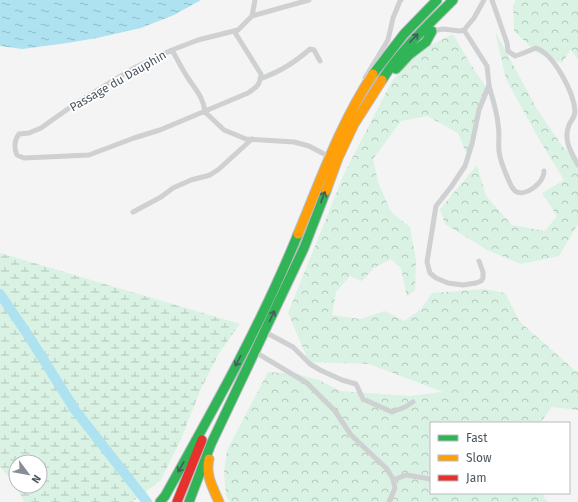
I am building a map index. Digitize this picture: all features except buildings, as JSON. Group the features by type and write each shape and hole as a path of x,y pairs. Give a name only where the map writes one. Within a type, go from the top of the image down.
{"highway":[{"path":"423,13 426,4 430,0"},
{"path":"160,502 220,396 256,326 293,247 346,119 358,97 380,62 423,13 437,0"},
{"path":"189,502 200,469 224,413 265,332 304,248 338,158 354,124 389,69 409,44 453,0"},
{"path":"366,103 409,55 426,42 432,31"},
{"path":"177,502 220,396"},
{"path":"219,502 206,469 224,413"}],"street":[{"path":"255,0 252,16 309,0"},
{"path":"256,326 300,222 338,125 388,40 392,18 400,0"},
{"path":"432,31 443,29 464,30 474,18 484,0"},
{"path":"492,0 507,43 508,51 515,56 536,48 542,50 549,57 567,85 575,110 574,117 567,131 567,142 578,165"},
{"name":"Passage du Dauphin","path":"205,112 160,130 89,155 24,158 17,155 15,151 16,138 19,134 29,133 41,128 72,106 136,67 172,50 198,40 238,30 252,16"},
{"path":"464,30 487,66 489,85 498,123 499,151 512,187 520,193 528,191 541,180 544,172"},
{"path":"205,112 258,87 260,74 234,31"},
{"path":"260,79 280,71 310,49 314,50 320,61"},
{"path":"172,50 187,77 200,94 205,106 205,112 224,130 246,139 294,142 309,146 326,155"},
{"path":"479,261 483,272 483,278 481,281 463,285 436,278 430,273 427,262 436,206 451,188 465,166 472,144 479,110 489,85"},
{"path":"133,212 161,197 173,188 191,180 210,175 220,169 252,139"},
{"path":"265,332 293,347 310,364 320,370 342,380 356,384 362,399 392,412 404,408 413,402"},
{"path":"255,352 307,383 335,411 351,435 387,469 393,480 394,488 389,502"},
{"path":"393,480 406,475 430,479"}],"green space":[{"path":"516,0 578,0 578,60 571,49 562,63 537,53 514,31 513,5"},
{"path":"495,31 537,109 562,146 578,161 578,224 559,256 521,264 487,250 445,224 440,209 477,165 486,196 512,225 545,231 557,216 542,193 564,180 540,141 506,79"},
{"path":"453,34 469,62 486,87 467,155 458,133 427,116 401,121 373,159 378,182 391,212 410,227 416,260 415,290 407,297 401,268 391,259 374,268 362,281 350,276 336,292 332,315 360,319 385,311 404,321 421,309 432,293 484,289 505,293 520,322 578,373 578,410 552,407 541,422 430,422 430,494 543,494 549,502 231,502 226,496 224,472 227,450 268,372 296,374 319,380 340,391 410,396 443,392 369,364 309,362 288,313 344,174 392,81 421,50"},
{"path":"0,253 240,324 219,353 200,391 181,439 161,480 132,502 24,502 20,494 48,494 48,454 8,454 8,476 0,467"}],"water":[{"path":"0,0 201,0 174,15 141,28 97,38 22,49 0,46"}],"waterway":[{"path":"0,294 28,335 75,410 147,502"}],"traffic: fast":[{"path":"373,74 404,34 437,0"},
{"path":"382,80 406,48 453,0"},
{"path":"396,69 409,55 426,42 432,31"},
{"path":"189,502 211,444 304,248 326,191"},
{"path":"160,502 165,496 236,367 284,268 298,234"}],"traffic: slow":[{"path":"298,234 341,132 361,93 373,74"},
{"path":"326,191 338,158 354,124 382,80"},
{"path":"209,459 209,476 219,502"}],"traffic: jam":[{"path":"177,502 202,440"}]}
